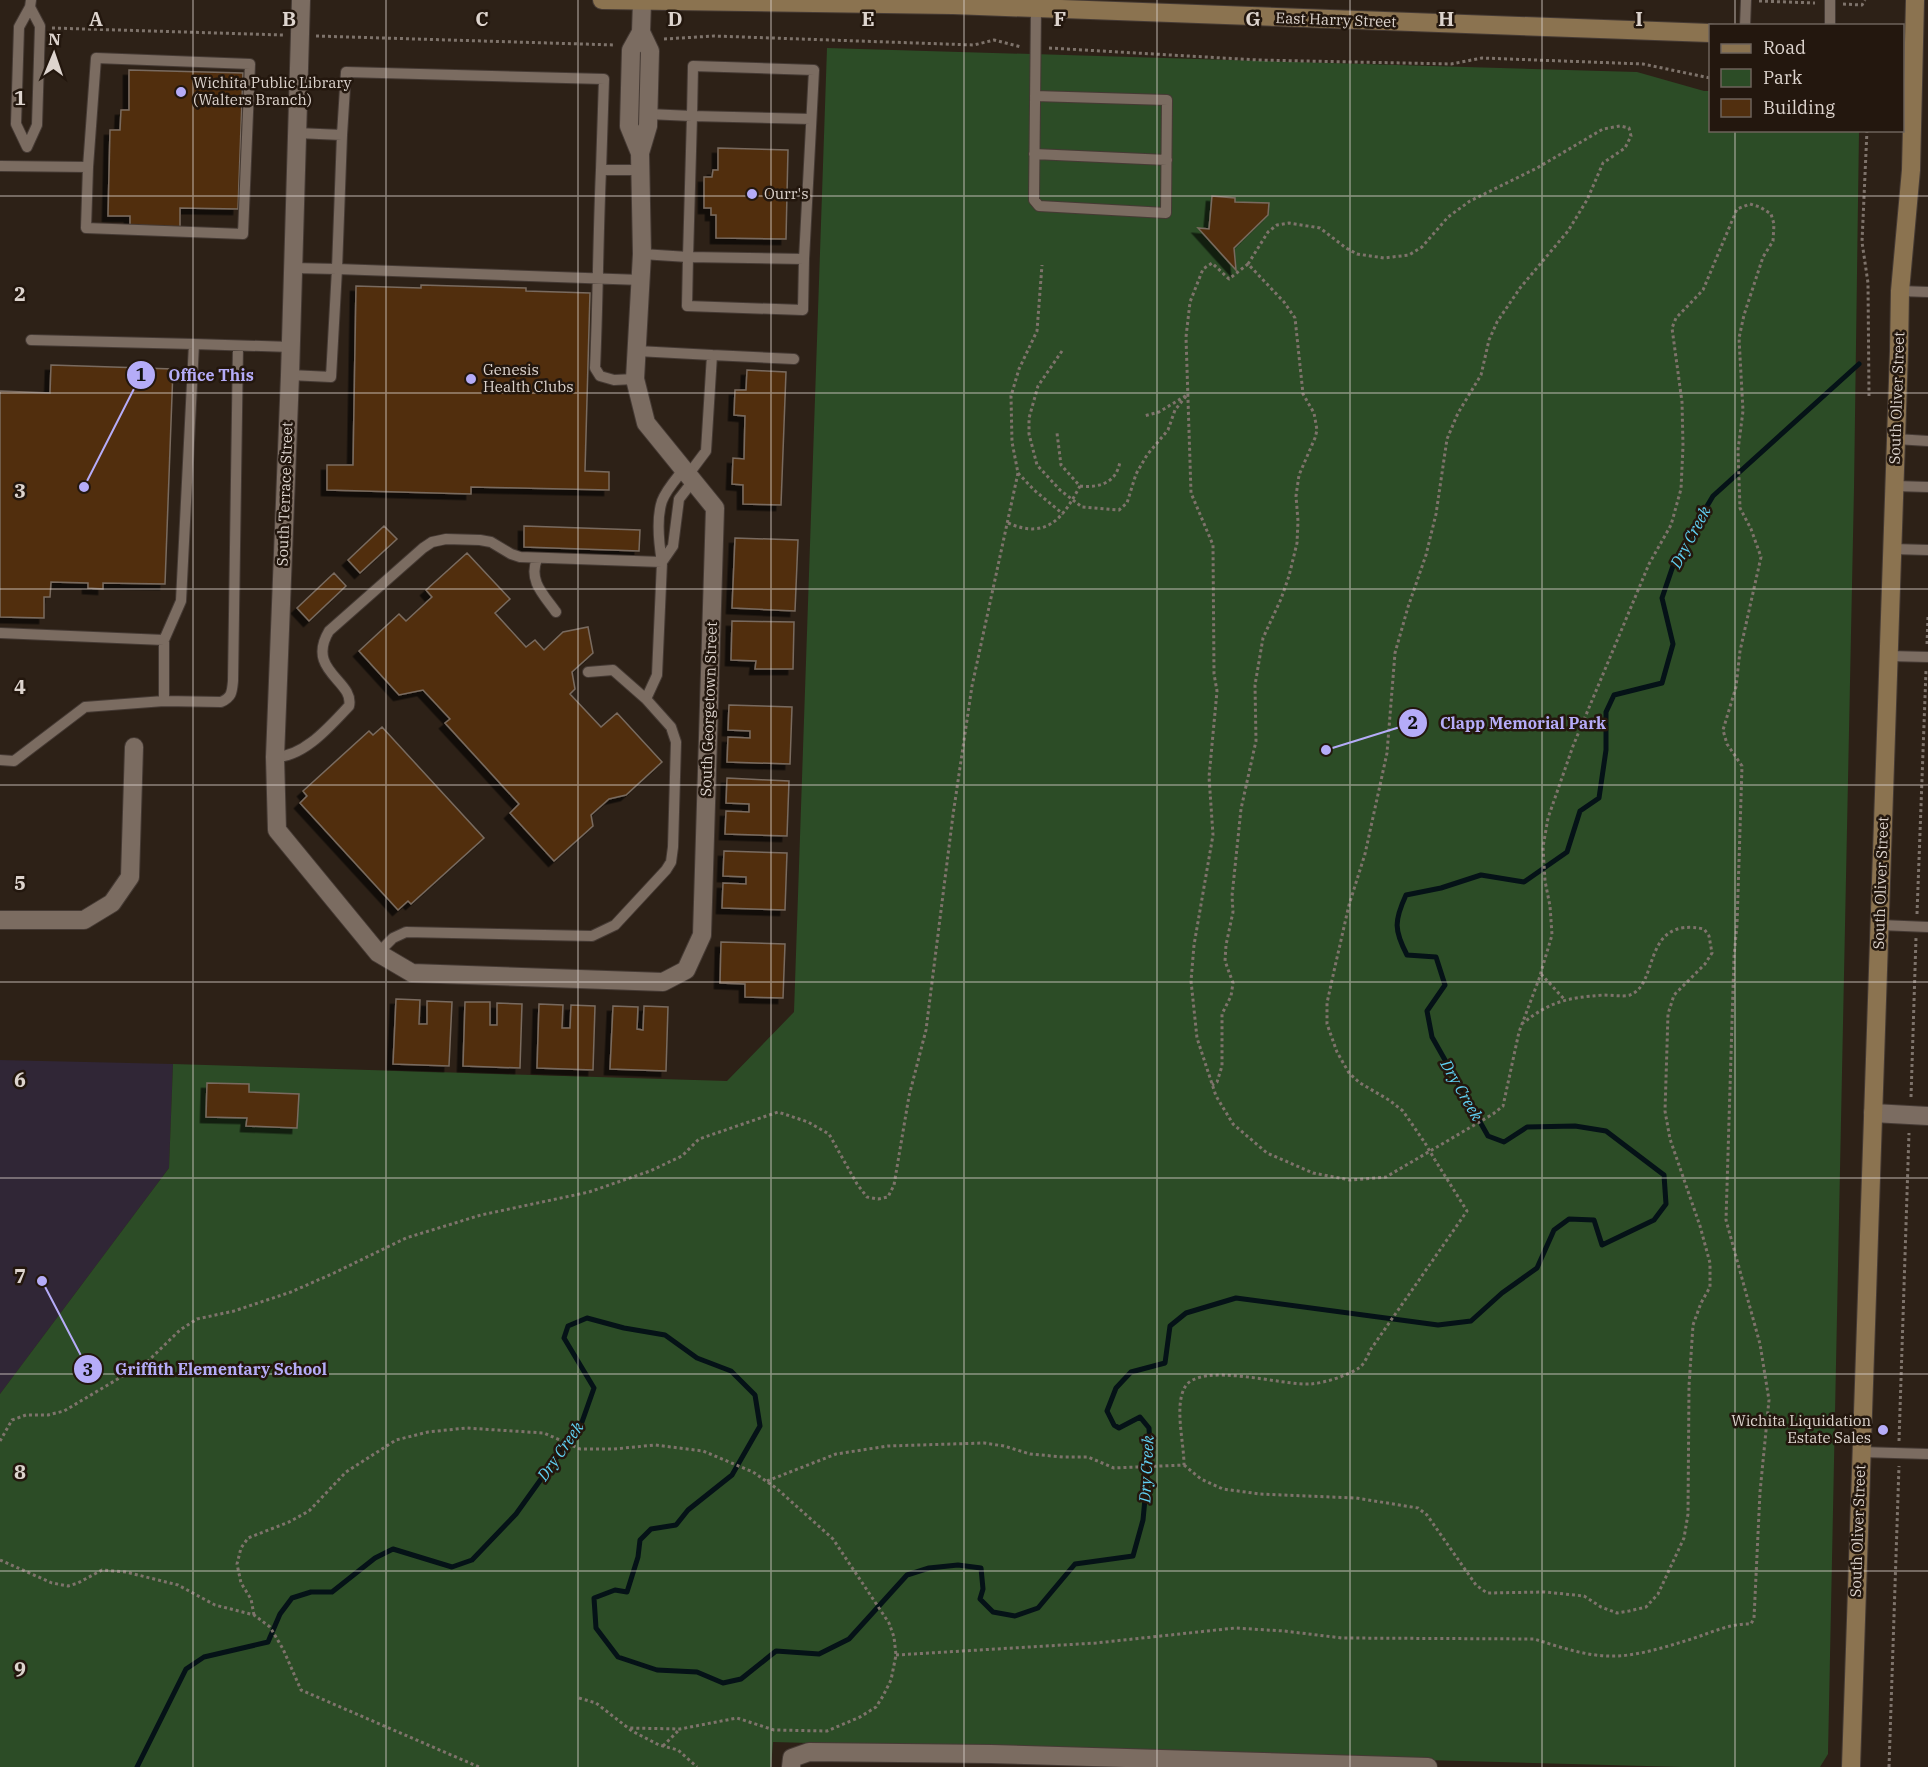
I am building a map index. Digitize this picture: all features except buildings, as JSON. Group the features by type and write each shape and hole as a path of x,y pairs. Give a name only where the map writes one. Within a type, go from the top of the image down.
{"main road":[{"name":"East Harry Street","path":"602,0 1036,4 1709,33"},
{"name":"South Oliver Street","path":"1851,1767 1900,291 1911,170 1915,0"}],"street":[{"name":"South Terrace Street","path":"301,0 291,347 275,757 277,830 378,952"},
{"name":"South Georgetown Street","path":"640,161 629,126 631,50 640,39 642,2"},
{"name":"South Georgetown Street","path":"378,952 412,973 663,982 686,970 702,934 715,508 646,423 635,379 642,254 640,161 648,126 650,51 640,39"},
{"path":"0,920 84,920 112,903 130,877 134,747"},
{"path":"1874,1113 1919,1115"},
{"path":"792,1763 809,1752 991,1754 1428,1767"}],"lane":[{"path":"1745,24 1746,0"},
{"path":"1830,2 1830,24"},
{"path":"31,4 40,28 37,125 27,147 16,124 19,27 31,4"},
{"path":"1035,96 1167,100 1166,213 1037,205 1034,200 1034,154 1036,4"},
{"path":"96,58 250,64 243,234 86,228 88,167 96,58"},
{"path":"693,66 814,70 803,310 687,306 692,116 693,66"},
{"path":"290,375 331,377 346,72 604,79 596,278 598,298 595,368 600,376 614,380 635,379"},
{"path":"648,114 811,119"},
{"path":"297,133 342,135"},
{"path":"1034,154 1167,160"},
{"path":"601,170 640,161"},
{"path":"0,166 88,167"},
{"path":"642,254 804,258"},
{"path":"293,268 641,280"},
{"path":"1900,291 1928,292"},
{"path":"31,340 291,347"},
{"path":"164,701 164,640 181,601 194,345"},
{"path":"0,760 14,760 85,707 164,701 221,702 229,699 232,693 238,346"},
{"path":"637,351 794,359"},
{"path":"646,699 657,675 662,562 659,546 661,507 666,493 688,475 706,451 712,356"},
{"path":"1896,439 1928,441"},
{"path":"662,562 673,546 679,499 688,475"},
{"path":"1895,486 1928,487"},
{"path":"275,757 287,757 310,743 349,706 349,696 326,665 322,646 329,631 432,542 446,539 480,540 491,542 511,554 537,559 662,562"},
{"path":"1893,549 1928,550"},
{"path":"537,559 533,572 535,580 556,612"},
{"path":"0,633 164,640"},
{"path":"1889,656 1927,657"},
{"path":"378,952 393,938 406,932 592,936 615,925 671,862 676,742 671,728 646,699 613,670 588,672"},
{"path":"1880,925 1922,926"},
{"path":"1861,1452 1928,1454"}],"path":[{"path":"1746,0 1862,5 1865,0"},
{"path":"40,28 610,46 640,39 714,36 974,45 994,40 1018,47 1258,60 1451,64 1482,58 1643,64 1709,78"},
{"path":"896,1655 1096,1643 1235,1628 1342,1638 1534,1639 1565,1649 1606,1656 1646,1652 1720,1629 1751,1624 1754,1618 1760,1492 1769,1400 1760,1344 1726,1220 1742,766 1727,744 1723,730 1736,687 1740,651 1761,557 1751,529 1740,508 1738,450 1743,411 1739,338 1763,257 1773,241 1774,224 1771,214 1750,204 1737,209 1703,290 1676,318 1672,328 1682,402 1681,489 1671,525 1649,564 1573,746 1548,818 1543,854 1552,935 1541,974 1522,1024 1503,1106 1474,1126 1386,1177 1350,1180 1313,1173 1267,1153 1233,1124 1216,1096 1197,1038 1191,981 1194,945 1213,835 1209,777 1217,691 1214,674 1213,544 1191,493 1187,395 1186,337 1190,302 1203,269 1212,263 1229,279 1248,264 1268,232 1277,225 1289,223 1320,228 1357,254 1384,258 1409,255 1422,247 1448,217 1470,201 1538,168 1603,129 1620,126 1629,128 1631,136 1625,148 1603,163 1587,201 1568,231 1520,288 1497,322 1489,340 1480,375 1458,413 1448,439 1433,525 1395,653 1387,753 1365,854 1349,905 1327,1003 1327,1024 1337,1052 1349,1073 1402,1111 1425,1143 1436,1160 1467,1211 1361,1367 1330,1380 1310,1384 1214,1375 1196,1378 1186,1386 1181,1398 1179,1415 1184,1444 1184,1465"},
{"path":"1867,132 1862,242 1868,283 1869,396"},
{"path":"1212,1085 1217,1082 1222,1066 1222,1014 1231,996 1233,983 1226,960 1226,945 1233,912 1232,896 1241,809 1256,741 1257,676 1263,638 1289,576 1297,543 1296,496 1299,475 1317,430 1314,413 1303,394 1295,318 1284,302 1248,264"},
{"path":"0,1441 12,1420 26,1415 48,1415 64,1411 148,1361 180,1330 197,1319 234,1311 291,1292 334,1274 406,1238 480,1215 590,1192 640,1174 682,1155 699,1139 778,1112 808,1122 829,1134 857,1184 867,1197 878,1199 888,1197 894,1185 909,1096 926,1030 972,686 1018,473 1011,426 1011,396 1019,369 1036,331 1042,265"},
{"path":"1062,351 1038,386 1029,418 1029,434 1037,465 1050,481 1082,507 1119,510 1127,503 1136,474 1147,454 1168,430 1175,410 1187,395"},
{"path":"1144,416 1159,412 1187,395"},
{"path":"1058,433 1061,465 1080,486 1103,485 1112,479 1119,469 1120,461"},
{"path":"1018,473 1063,514"},
{"path":"1008,523 1020,528 1048,527 1063,514 1080,486"},
{"path":"1889,1767 1899,1453 1919,1115 1928,617"},
{"path":"767,1481 836,1454 888,1446 984,1443 1030,1454 1064,1457 1088,1456 1114,1468 1184,1465 1201,1479 1222,1489 1260,1494 1356,1498 1418,1508 1427,1515 1476,1585 1486,1593 1545,1592 1584,1596 1601,1607 1617,1612 1646,1607 1658,1594 1684,1538 1688,1514 1689,1386 1693,1325 1710,1287 1710,1263 1700,1226 1670,1139 1665,1111 1668,1014 1674,994 1705,964 1712,953 1709,936 1704,929 1693,927 1673,930 1662,940 1641,987 1630,995 1603,995 1564,1000 1540,1010 1522,1024"},
{"path":"1541,974 1564,1000"},
{"path":"254,1615 251,1599 241,1583 237,1564 241,1548 248,1538 289,1522 309,1511 346,1472 396,1440 428,1432 465,1428 544,1433 578,1448 614,1449 655,1445 703,1451 749,1470 767,1481 833,1539 885,1617 894,1636 896,1655 891,1680 876,1707 860,1717 827,1731 774,1730 737,1718 680,1729 629,1728"},
{"path":"0,1560 52,1583 68,1586 102,1570 126,1572 178,1585 214,1605 254,1615 270,1628 283,1649 301,1690 479,1767"},
{"path":"579,1698 596,1703 629,1728 663,1746 678,1750 697,1767"},
{"path":"663,1746 680,1729"}],"shaded area":[{"path":"0,1060 173,1064 169,1168 0,1394"}],"green space":[{"path":"827,48 1637,72 1709,91 1709,132 1859,132 1854,488 1828,1754 1820,1767 1683,1767 773,1742 771,1767 0,1767 0,1394 169,1168 173,1064 727,1081 794,1012"}],"waterway":[{"name":"Dry Creek","path":"137,1767 186,1669 204,1657 268,1642 280,1614 292,1598 311,1592 332,1592 375,1558 393,1549 452,1567 472,1560 516,1514 582,1422 594,1388 564,1338 568,1326 587,1318 624,1328 665,1335 697,1358 731,1371 755,1395 760,1426 732,1475 688,1510 676,1525 651,1529 640,1540 638,1557 627,1592 615,1590 594,1598 596,1628 618,1657 657,1670 697,1672 723,1683 741,1679 776,1651 819,1654 849,1639 907,1575 929,1568 958,1565 981,1568 983,1589 980,1599 993,1612 1015,1616 1038,1608 1075,1564 1133,1556 1143,1520 1150,1446 1149,1428 1140,1417 1119,1428 1114,1425 1107,1411 1116,1388 1131,1372 1165,1363 1170,1326 1186,1313 1236,1298 1438,1325 1471,1321 1502,1293 1537,1268 1554,1230 1569,1219 1594,1220 1602,1245 1654,1220 1666,1204 1664,1175 1606,1131 1575,1126 1527,1127 1504,1142 1488,1136 1432,1037 1427,1011 1445,985 1436,957 1407,955 1398,932 1399,912 1406,895 1441,888 1481,875 1524,882 1567,852 1580,811 1599,798 1606,750 1606,712 1614,695 1662,683 1673,644 1662,598 1675,560 1713,496 1859,364"}],"place":[{"name":"Wichita Public Library (Walters Branch)","path":"181,92"},
{"name":"Ourr's","path":"752,194"},
{"name":"Genesis Health Clubs","path":"471,379"},
{"name":"Office This","path":"84,487"},
{"name":"Clapp Memorial Park","path":"1326,750"},
{"name":"Griffith Elementary School","path":"42,1281"},
{"name":"Wichita Liquidation Estate Sales","path":"1883,1430"}]}
